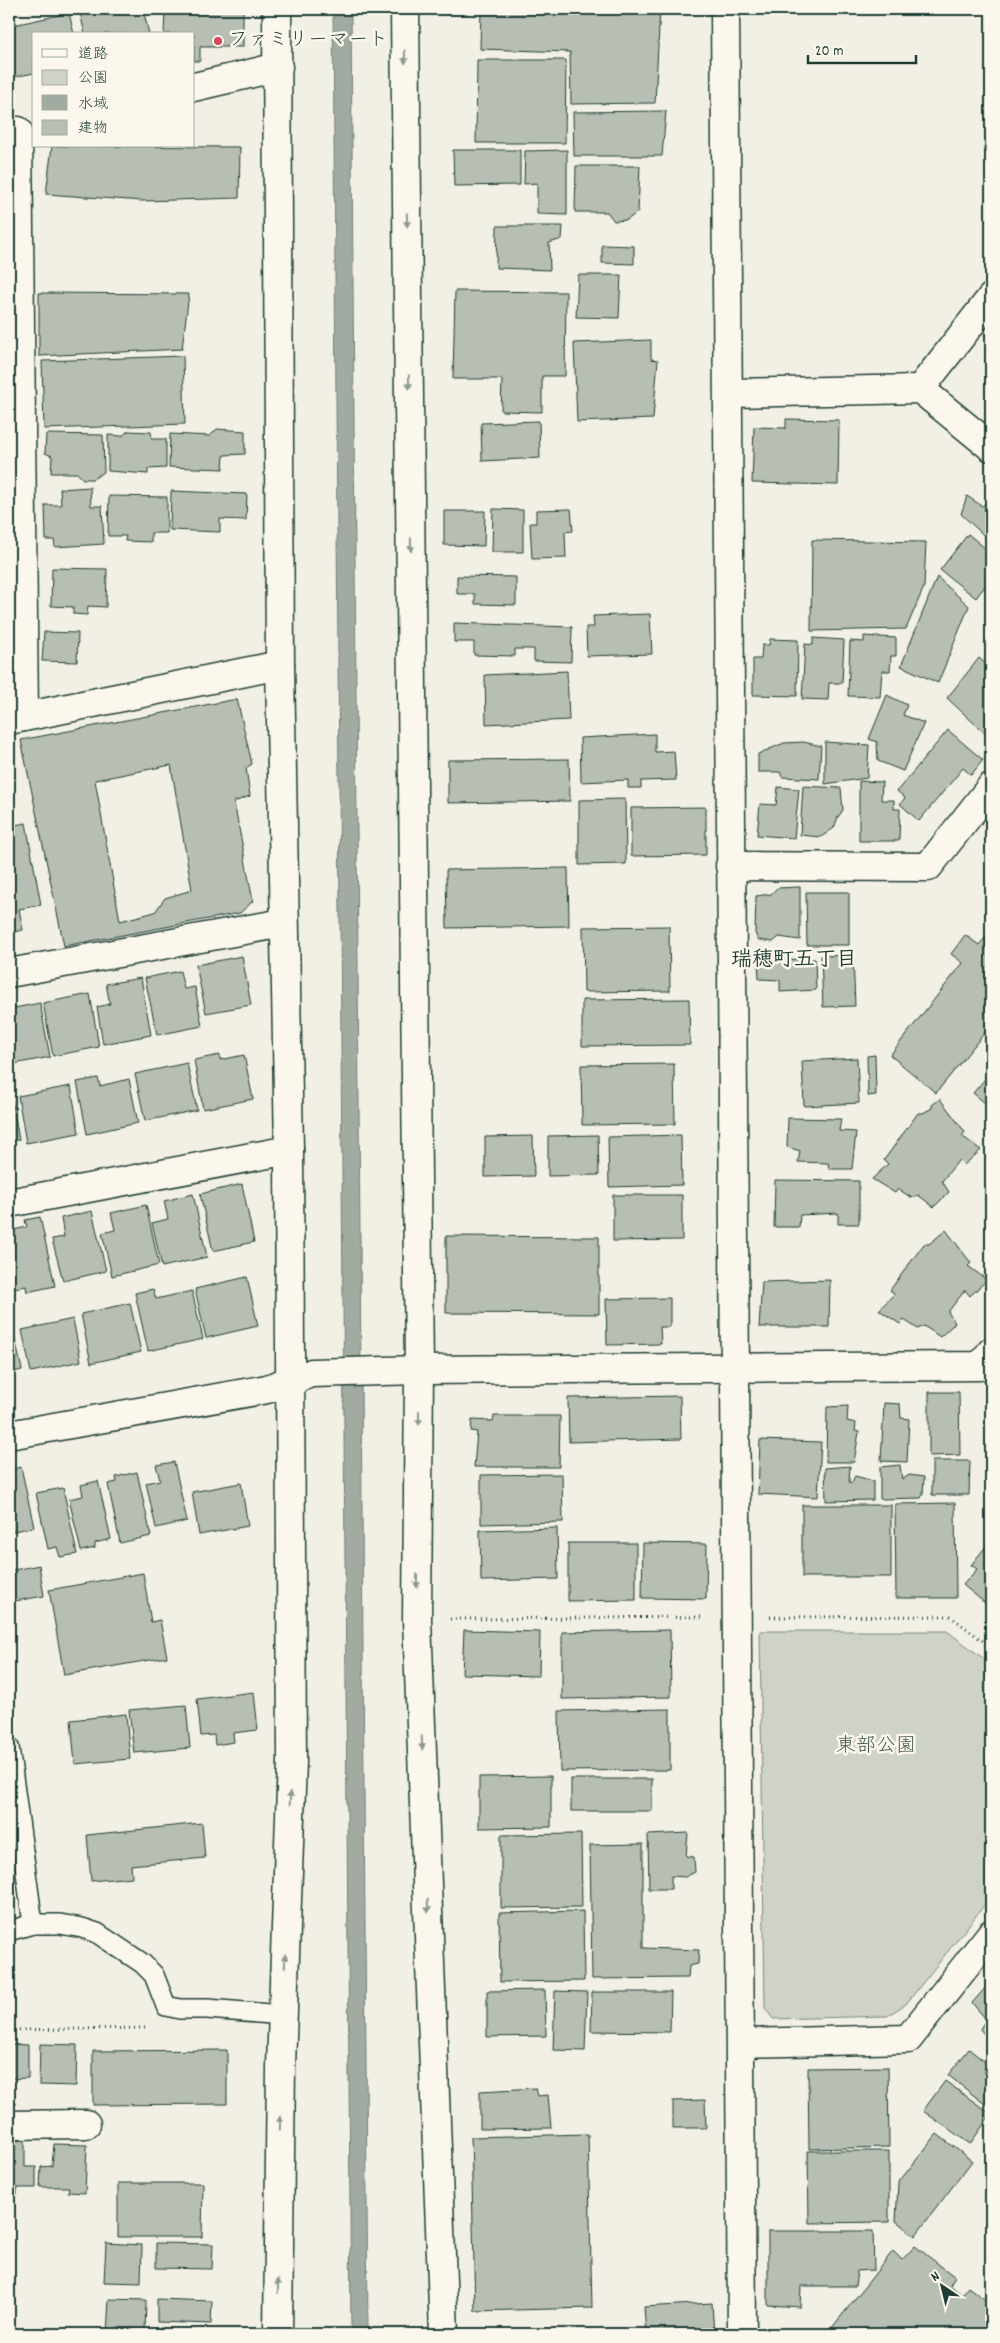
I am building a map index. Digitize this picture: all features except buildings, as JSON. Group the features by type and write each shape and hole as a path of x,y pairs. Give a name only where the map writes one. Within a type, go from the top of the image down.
{"street":[{"path":"278,9 280,665 283,923 289,1150 301,1377 292,1761 283,2015 278,2334"},
{"path":"405,9 419,1370 417,1619 444,2334"},
{"path":"725,9 742,2334"},
{"path":"195,87 278,67"},
{"path":"20,130 15,397 16,718 280,665"},
{"path":"920,389 991,298"},
{"path":"728,393 920,389 991,447"},
{"path":"730,866 928,868 991,787"},
{"path":"9,973 283,923"},
{"path":"9,1203 289,1150"},
{"path":"9,1435 267,1389 301,1377 419,1370 980,1366 991,1352"},
{"path":"741,2043 908,2039 991,1934"},
{"path":"9,2125 86,2124"}],"lane":[{"path":"9,1747 33,1924"},
{"path":"9,1930 33,1924 60,1924 97,1933 142,1963 154,1975 166,2006 180,2009 207,2008 283,2015"}],"path":[{"path":"9,2030 157,2028"}],"green space":[{"name":"東部公園","path":"760,1631 947,1631 991,1664 991,1897 906,2004 887,2016 773,2019 765,2008"}],"water":[{"path":"333,9 351,9 368,2334 351,2334"}],"place":[{"name":"ファミリーマート","path":"218,41"}],"district":[{"name":"瑞穂町五丁目","path":"794,961"}]}
